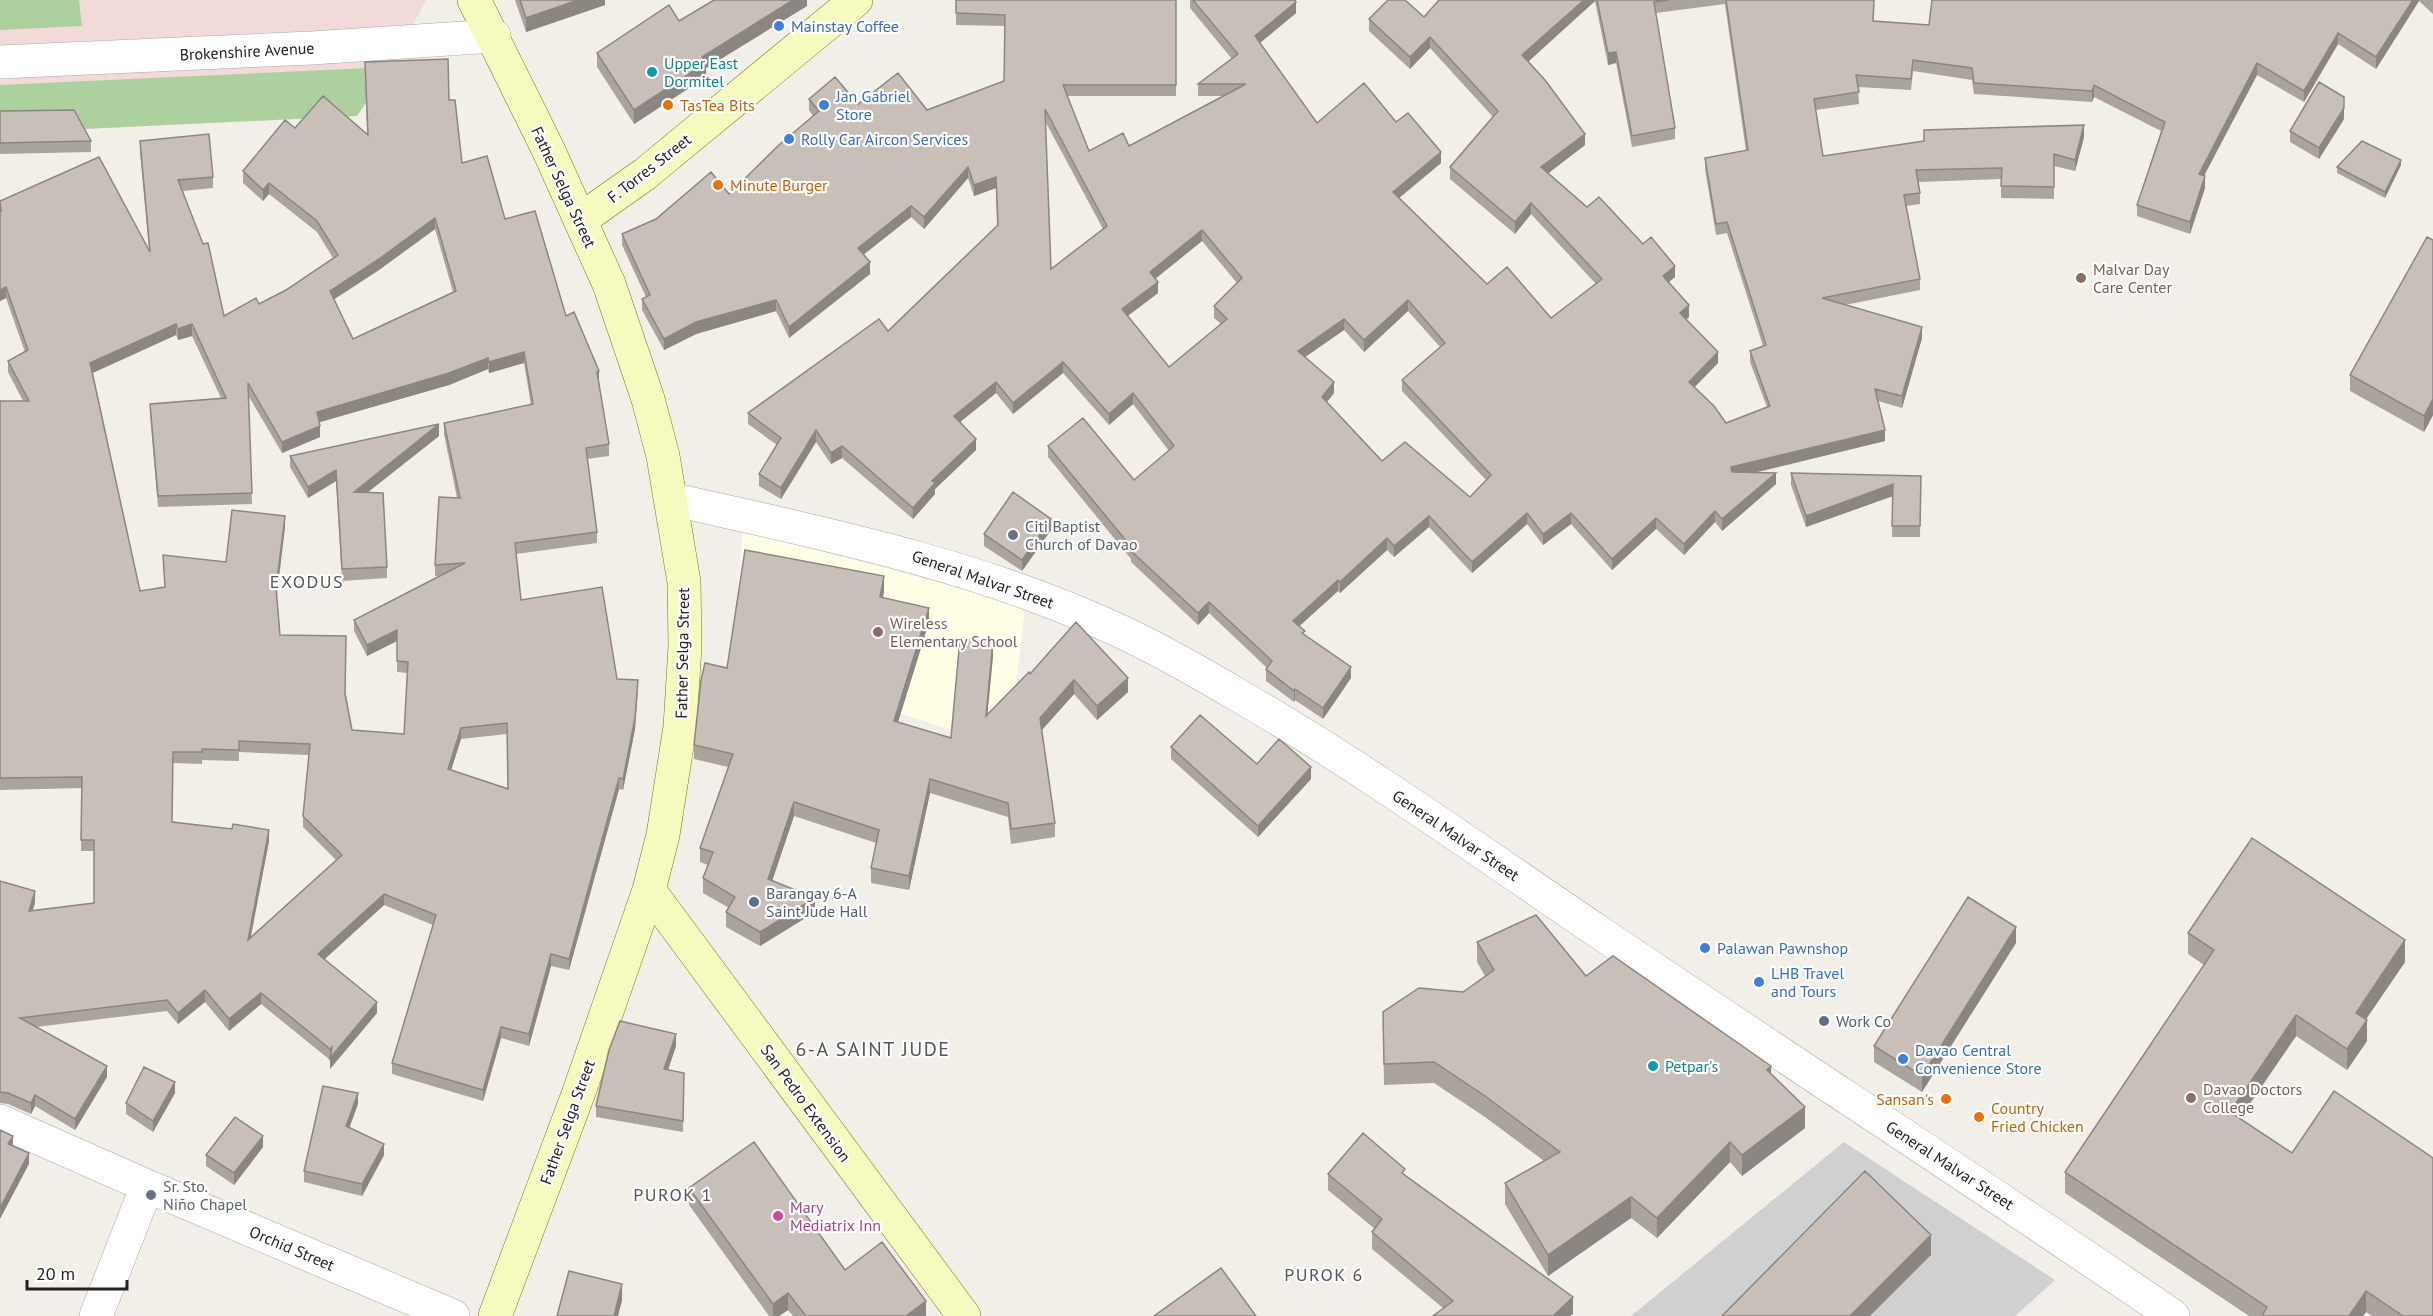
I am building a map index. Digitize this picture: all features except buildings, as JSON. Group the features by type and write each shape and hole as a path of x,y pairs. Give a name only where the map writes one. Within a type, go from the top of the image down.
{"main road":[{"name":"Father Selga Street","path":"474,0 494,36 609,284 648,399 671,499 684,582 685,646 680,727 663,835 649,890 579,1092 495,1316"},
{"name":"F. Torres Street","path":"580,220 645,174 856,0"},
{"name":"San Pedro Extension","path":"649,890 964,1316"}],"street":[{"name":"Brokenshire Avenue","path":"0,62 312,48 494,36"},
{"name":"General Malvar Street","path":"671,499 904,552 1015,587 1113,627 1191,668 1341,758 1634,956 2012,1205 2173,1316"},
{"name":"Orchid Street","path":"0,1120 147,1186 453,1316"},
{"path":"96,1316 147,1186"}],"shaded area":[{"path":"0,0 426,0 390,67 357,116 0,133"},
{"name":"Wireless Elementary School","path":"743,531 1025,605 1009,749 732,658"},
{"path":"1844,1142 2055,1280 2015,1316 1631,1316"}],"green space":[{"path":"0,0 79,0 82,26 0,30"},
{"path":"390,67 357,116 0,133 0,85"}],"place":[{"name":"Mainstay Coffee","path":"779,26"},
{"name":"Upper East Dormitel","path":"652,72"},
{"name":"TasTea Bits","path":"668,105"},
{"name":"Jan Gabriel Store","path":"824,105"},
{"name":"Rolly Car Aircon Services","path":"789,139"},
{"name":"Minute Burger","path":"718,185"},
{"name":"Malvar Day Care Center","path":"2081,278"},
{"name":"Citi Baptist Church of Davao","path":"1013,535"},
{"name":"Wireless Elementary School","path":"878,632"},
{"name":"Barangay 6-A Saint Jude Hall","path":"754,902"},
{"name":"Palawan Pawnshop","path":"1705,948"},
{"name":"LHB Travel and Tours","path":"1759,982"},
{"name":"Work Co","path":"1824,1021"},
{"name":"Davao Central Convenience Store","path":"1903,1059"},
{"name":"Petpar's","path":"1653,1066"},
{"name":"Davao Doctors College","path":"2191,1098"},
{"name":"Sansan's","path":"1946,1099"},
{"name":"Country Fried Chicken","path":"1979,1117"},
{"name":"Sr. Sto. Niño Chapel","path":"151,1195"},
{"name":"Mary Mediatrix Inn","path":"778,1216"}],"district":[{"name":"EXODUS","path":"307,581"},
{"name":"6-A SAINT JUDE","path":"873,1049"},
{"name":"PUROK 1","path":"673,1194"},
{"name":"PUROK 6","path":"1324,1274"}]}
